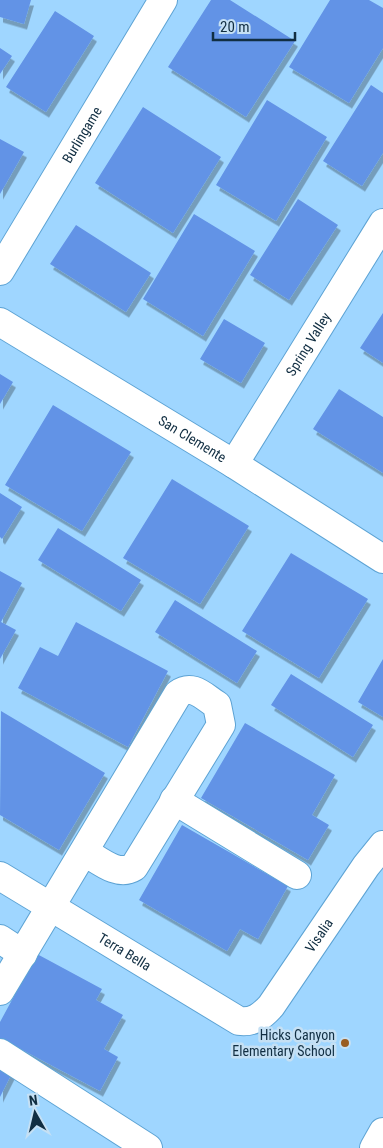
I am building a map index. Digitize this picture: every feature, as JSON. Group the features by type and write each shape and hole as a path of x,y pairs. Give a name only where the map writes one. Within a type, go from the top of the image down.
{"street":[{"name":"Burlingame","path":"0,271 163,0"},
{"name":"Spring Valley","path":"234,464 383,223"},
{"name":"San Clemente","path":"0,322 234,464 383,559"},
{"path":"0,991 52,908 178,694 185,689 192,689 217,705 221,725 134,867 127,871 120,871 85,852"},
{"path":"174,800 297,875"},
{"name":"Visalia","path":"251,1021 262,1016 277,999 366,866 383,844"},
{"name":"Terra Bella","path":"0,876 239,1021 251,1021"},
{"path":"0,940 23,954"},
{"path":"0,1053 148,1148"},
{"path":"374,1148 383,1132"}],"building":[{"path":"0,0 31,0 24,24 0,17"},
{"path":"211,0 230,0 295,41 246,117 168,67"},
{"path":"330,0 369,0 383,8 383,48 349,103 289,67"},
{"path":"55,11 94,36 46,112 6,87"},
{"path":"0,48 12,56 0,74"},
{"path":"371,85 383,93 383,153 362,186 323,161"},
{"path":"267,100 327,137 276,221 216,185"},
{"path":"143,107 221,157 173,233 95,183"},
{"path":"0,139 24,152 0,194"},
{"path":"298,199 338,225 289,300 250,275"},
{"path":"194,214 255,251 203,336 143,299"},
{"path":"76,225 151,273 126,312 50,264"},
{"path":"383,313 383,363 360,348"},
{"path":"224,319 265,343 241,383 200,359"},
{"path":"0,374 13,382 0,404"},
{"path":"339,389 383,417 383,473 313,429"},
{"path":"53,405 131,452 82,531 5,485"},
{"path":"172,479 249,526 200,604 123,558"},
{"path":"0,493 22,507 2,539 0,537"},
{"path":"58,528 141,580 121,611 38,560"},
{"path":"291,553 368,599 319,678 242,631"},
{"path":"0,571 22,583 1,622 16,630 0,659"},
{"path":"175,600 257,651 237,683 155,632"},
{"path":"76,622 168,671 128,747 18,688 40,647 58,656"},
{"path":"383,659 383,717 358,702"},
{"path":"291,674 373,725 353,757 271,705"},
{"path":"1,711 105,773 59,850 0,815"},
{"path":"245,723 335,775 312,815 329,825 308,860 201,798"},
{"path":"182,825 288,886 258,939 240,929 227,951 139,900"},
{"path":"37,954 102,989 96,1000 123,1015 104,1049 118,1057 100,1091 0,1038 0,1022"},
{"path":"0,1064 13,1071 0,1097"}],"place":[{"name":"Hicks Canyon Elementary School","path":"345,1043"}]}
